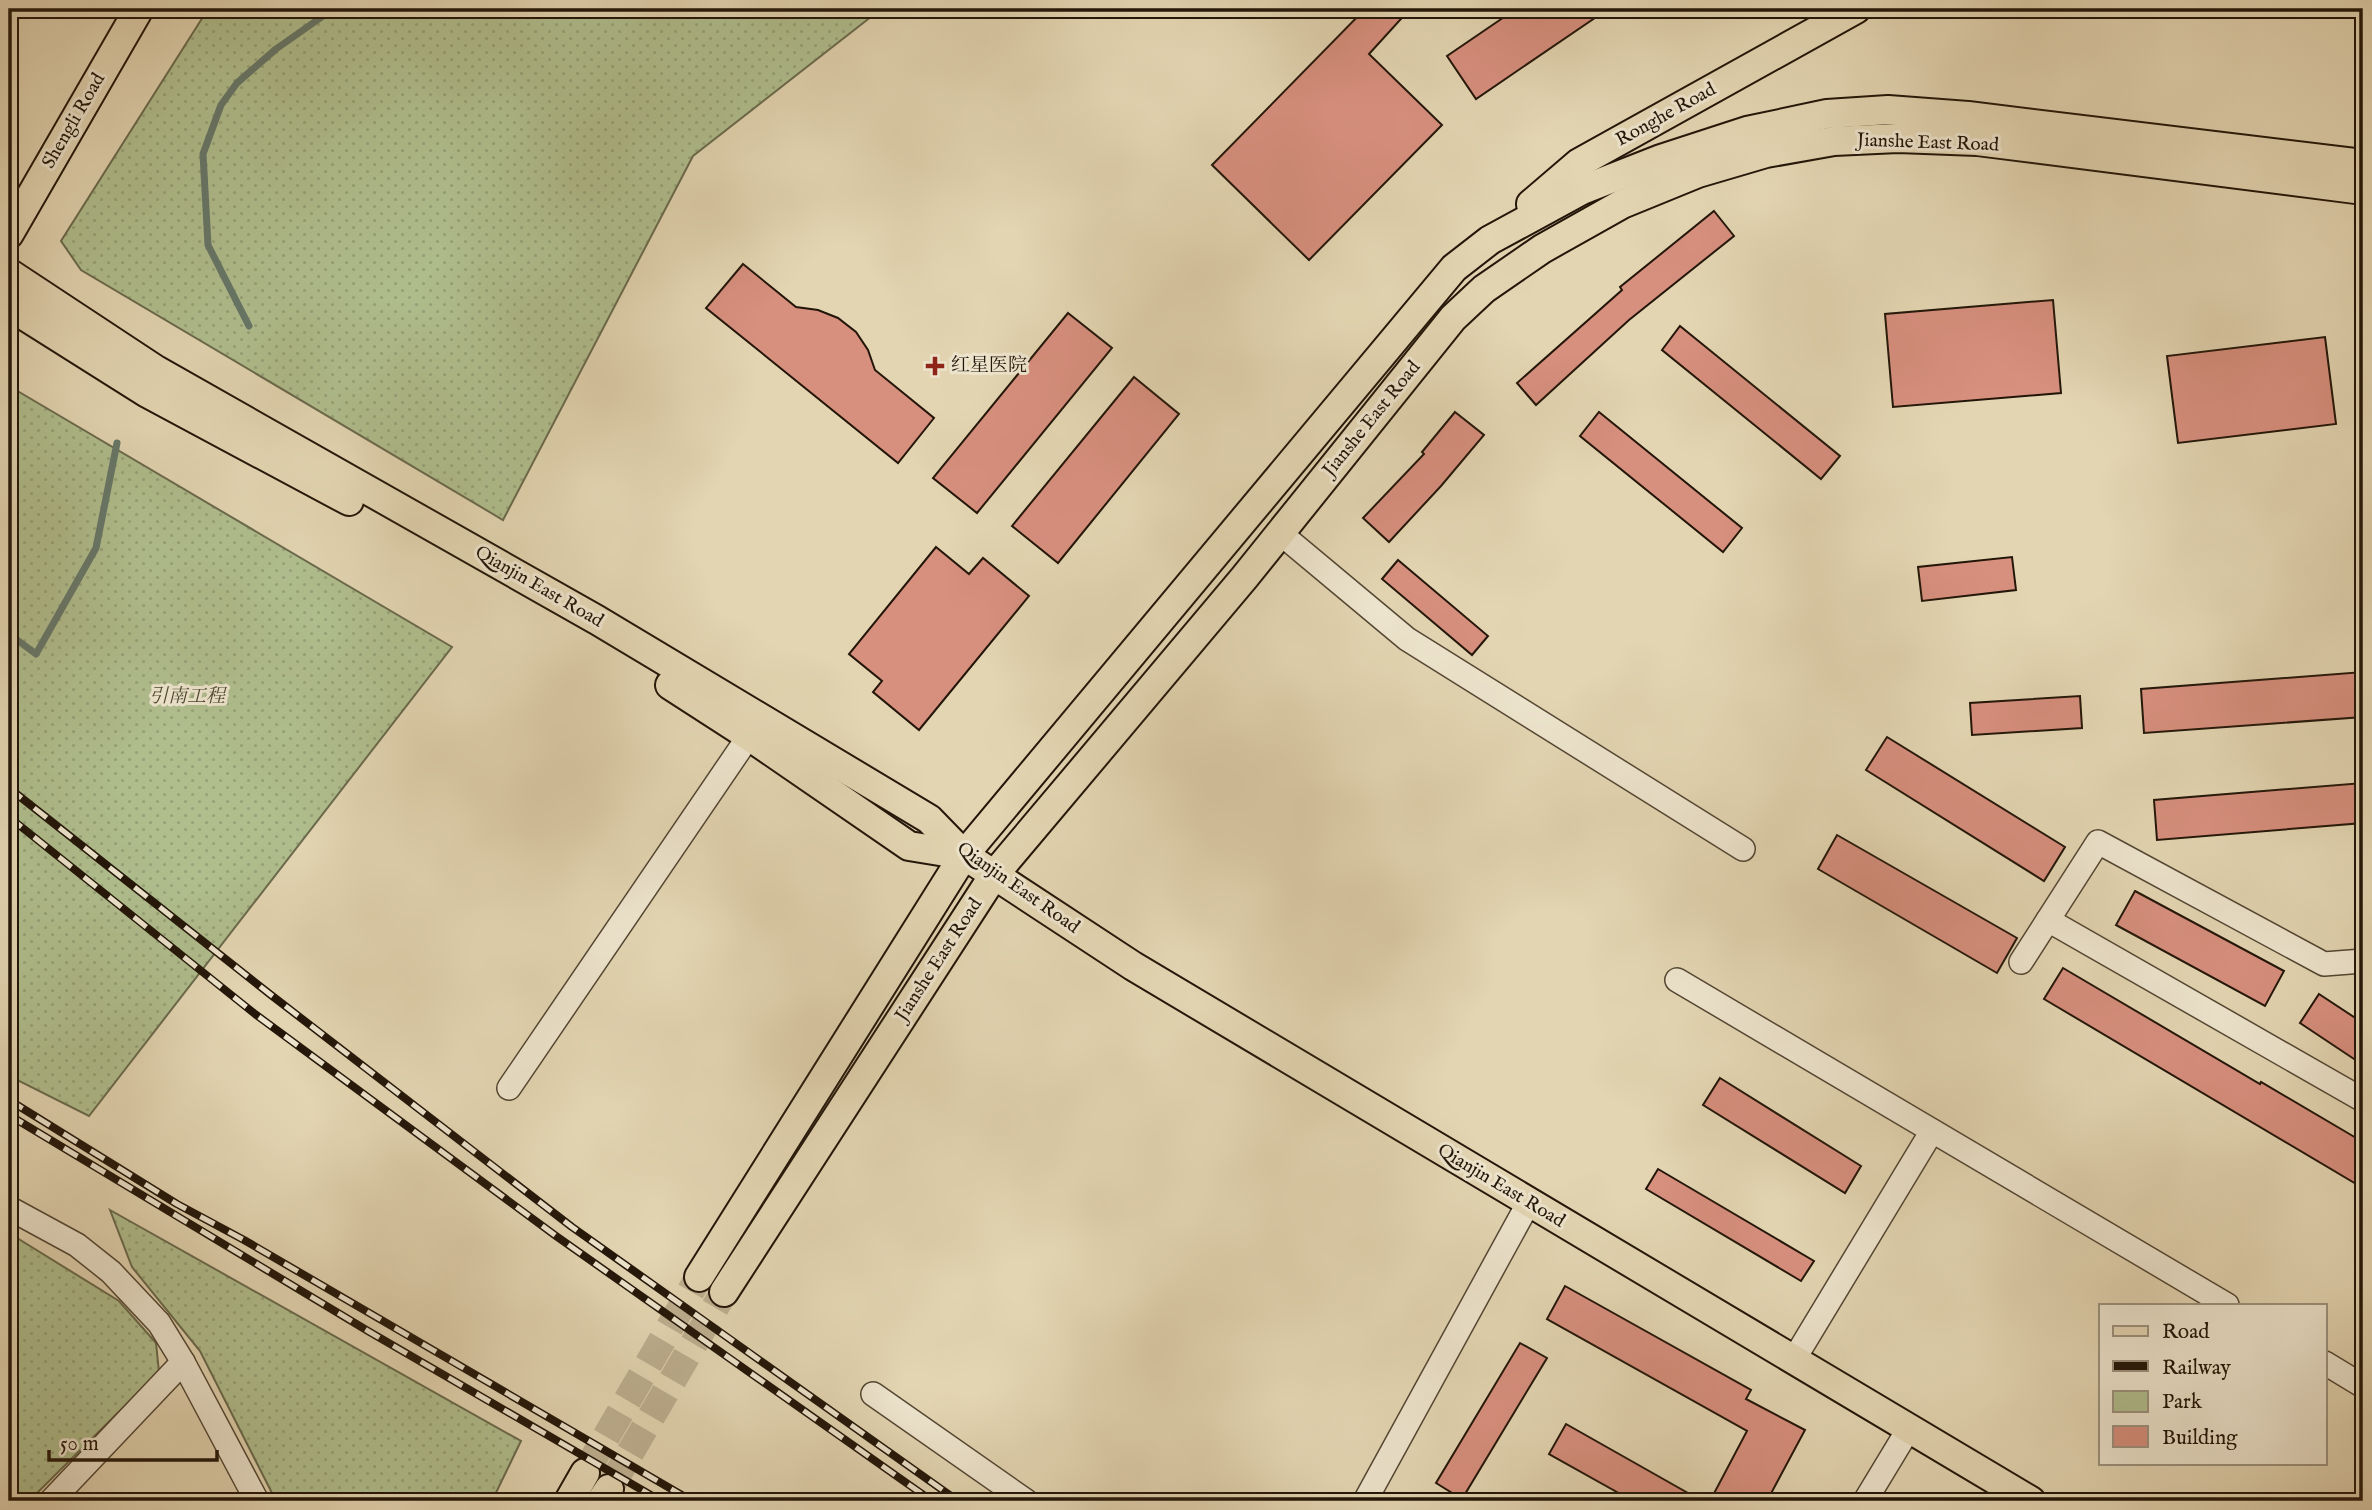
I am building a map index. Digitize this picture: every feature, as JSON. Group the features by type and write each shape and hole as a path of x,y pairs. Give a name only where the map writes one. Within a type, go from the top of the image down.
{"main road":[{"name":"Shengli Road","path":"9,234 139,9"},
{"name":"Ronghe Road","path":"1490,240 1579,163 1856,9"},
{"name":"Jianshe East Road","path":"699,1277 964,855 1454,268 1490,240 1582,190 1661,159 1747,131 1827,114 1888,110 1968,116 2363,164"},
{"name":"Jianshe East Road","path":"724,1292 994,874 1280,533 1453,318 1484,289 1542,249 1622,204 1698,173 1766,153 1834,141 1898,138 1976,141 2363,190"},
{"name":"Qianjin East Road","path":"9,273 156,370 597,620 929,819 964,855 1133,965 2031,1501"},
{"path":"9,306 147,393 387,521 619,653 749,736 909,846 964,855"},
{"path":"569,1501 585,1473"}],"street":[{"path":"1280,533 1408,639 1744,849"},
{"path":"509,1088 749,736"},
{"path":"2021,962 2098,842 2324,964 2363,961"},
{"path":"2049,919 2363,1100"},
{"path":"1676,981 2225,1304"},
{"path":"1793,1361 1932,1131"},
{"path":"1365,1501 1529,1202"},
{"path":"9,1208 77,1245 111,1272 159,1323 183,1362 257,1501"},
{"path":"51,1501 183,1362"},
{"path":"2326,1364 2363,1386"},
{"path":"873,1394 1026,1501"},
{"path":"1865,1501 1908,1430"}],"green space":[{"path":"208,9 881,9 693,156 503,520 81,270 61,241"},
{"name":"引南工程","path":"9,386 452,647 89,1116 9,1076"},
{"path":"110,1210 521,1441 492,1501 276,1501 200,1351 132,1267"},
{"path":"9,1233 119,1301 156,1343 159,1372 29,1501 9,1501"}],"building":[{"path":"1365,9 1410,9 1369,54 1442,125 1309,260 1212,165"},
{"path":"1516,9 1608,9 1476,99 1447,56"},
{"path":"1714,211 1734,236 1629,320 1536,405 1517,383 1622,290 1620,287"},
{"path":"743,264 796,307 818,310 838,318 856,332 868,350 875,370 934,418 898,463 706,308"},
{"path":"2053,300 2061,393 1893,407 1885,314"},
{"path":"1068,313 1112,348 977,513 933,478"},
{"path":"1680,326 1840,456 1821,479 1662,350"},
{"path":"2325,337 2336,424 2178,443 2167,356"},
{"path":"1134,377 1179,414 1058,563 1012,526"},
{"path":"1455,412 1484,435 1389,542 1363,518 1424,454 1422,452"},
{"path":"1599,412 1742,528 1723,552 1580,436"},
{"path":"936,547 969,574 983,558 1029,596 919,730 873,692 882,681 849,654"},
{"path":"2012,557 2016,590 1922,601 1918,567"},
{"path":"1398,560 1488,636 1472,655 1382,579"},
{"path":"2363,672 2363,717 2144,733 2141,689"},
{"path":"2080,696 2082,728 1972,735 1970,703"},
{"path":"1887,737 2065,847 2044,881 1866,770"},
{"path":"2363,783 2363,823 2157,840 2154,800"},
{"path":"1837,835 2017,938 1997,973 1818,869"},
{"path":"2135,891 2284,971 2265,1006 2116,925"},
{"path":"2063,968 2363,1142 2363,1188 2044,999"},
{"path":"2319,994 2363,1023 2363,1065 2300,1023"},
{"path":"1720,1078 1861,1166 1845,1193 1703,1105"},
{"path":"1658,1169 1814,1261 1801,1281 1646,1189"},
{"path":"1565,1286 1751,1390 1746,1399 1805,1430 1767,1501 1710,1501 1747,1431 1547,1319"},
{"path":"1520,1343 1547,1358 1462,1499 1436,1483"},
{"path":"1566,1424 1702,1501 1633,1501 1549,1454"}],"waterway":[{"path":"249,326 208,245 203,154 221,105 237,83 276,49 333,9"},
{"path":"9,634 36,654 96,548 117,443"}],"tunnel":[{"path":"585,1473 699,1277"},
{"path":"609,1489 724,1292"}],"railway":[{"path":"9,788 271,995 572,1227 958,1501"},
{"path":"9,817 255,1014 556,1236 932,1501"},
{"path":"9,1100 177,1204 244,1240 692,1501"},
{"path":"9,1115 368,1331 661,1501"}],"place":[{"name":"红星医院","path":"935,366"}]}
